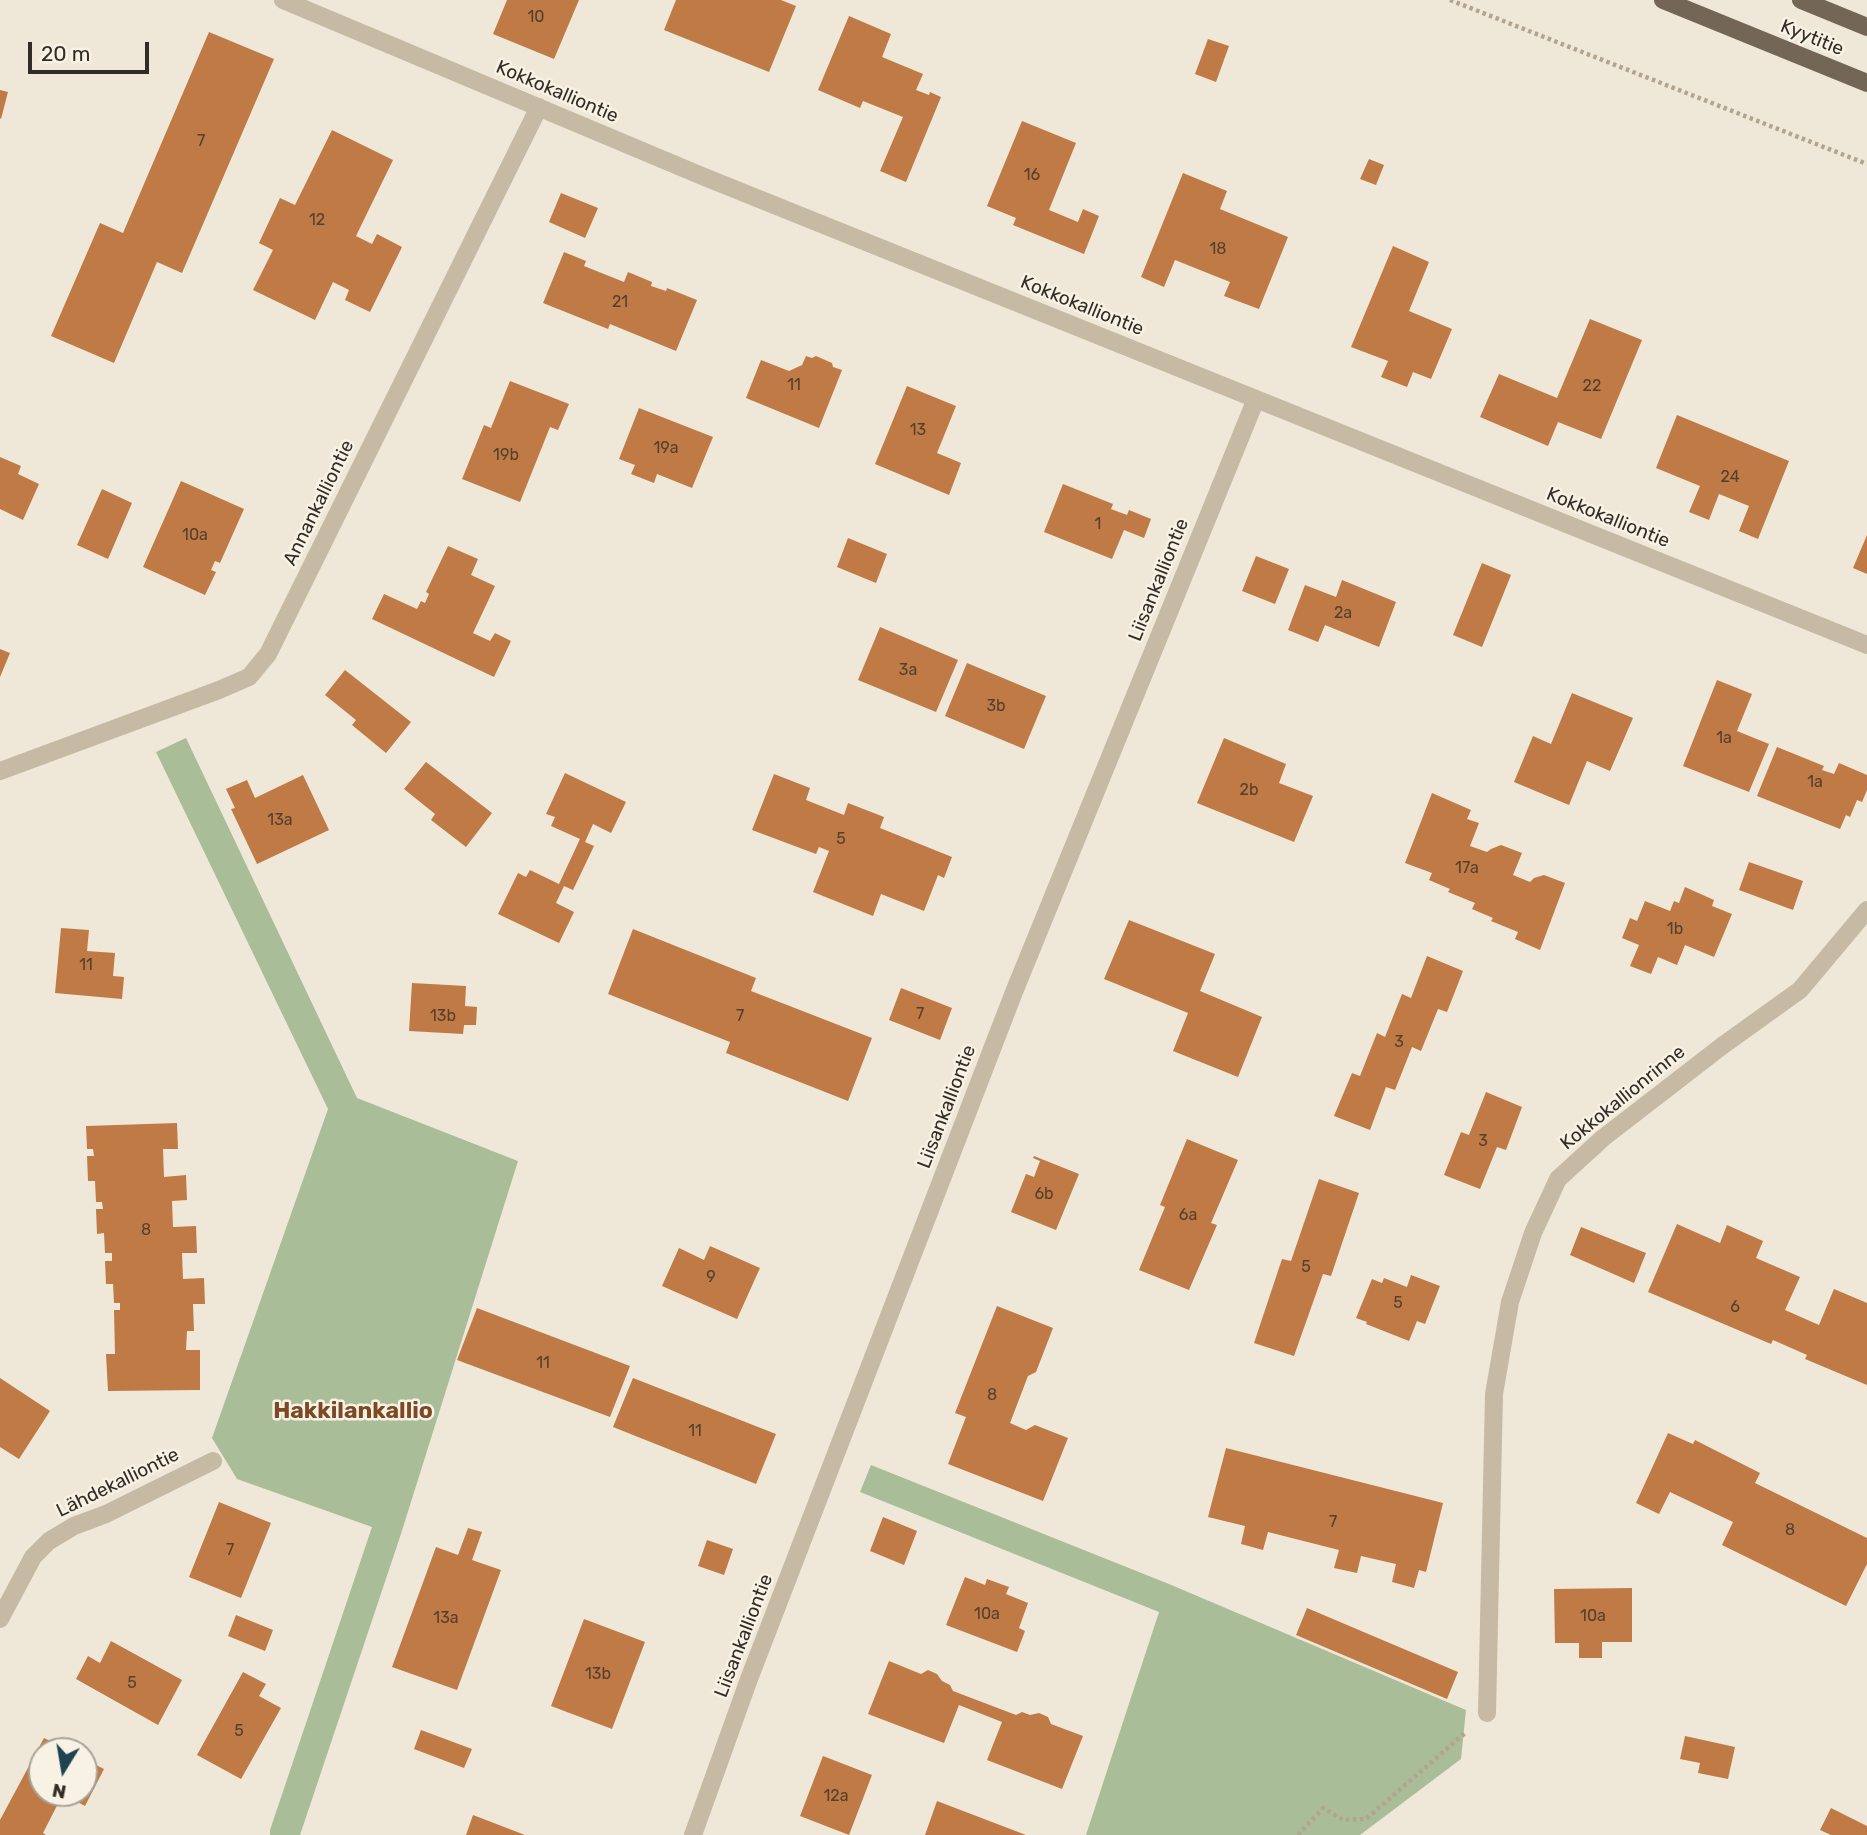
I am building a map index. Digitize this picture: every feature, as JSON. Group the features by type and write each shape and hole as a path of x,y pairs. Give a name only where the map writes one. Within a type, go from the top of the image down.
{"main road":[{"name":"Kyytitie","path":"1663,0 1867,83"},
{"name":"Kyytitie","path":"1801,0 1867,27"}],"street":[{"name":"Kokkokalliontie","path":"283,0 714,181 1867,645"},
{"name":"Annankalliontie","path":"0,771 249,677 268,654 539,107"},
{"name":"Liisankalliontie","path":"693,1835 749,1679 1014,992 1256,399"},
{"name":"Kokkokallionrinne","path":"1488,1713 1494,1394 1510,1302 1532,1233 1558,1179 1603,1138 1800,990 1867,910"},
{"name":"Lähdekalliontie","path":"0,1619 33,1557 49,1541 74,1526 106,1514 213,1461"}],"path":[{"path":"1450,0 1867,164"},
{"path":"1298,1835 1323,1808 1343,1820 1366,1819 1488,1713"}],"green space":[{"path":"186,738 357,1098 518,1161 400,1537 300,1835 270,1835 270,1830 372,1527 237,1479 212,1438 328,1109 156,752"},
{"path":"871,1465 1169,1584 1466,1710 1461,1759 1360,1835 1086,1835 1159,1612 860,1492"}],"building":[{"path":"507,0 579,0 554,59 493,34"},
{"path":"676,0 781,0 796,6 769,72 664,30"},
{"path":"849,16 891,34 882,57 923,74 916,90 941,97 906,182 880,171 903,117 863,101 860,108 818,90"},
{"path":"209,32 274,59 182,273 157,262 114,363 51,336 100,223 123,233"},
{"path":"1208,39 1229,46 1216,82 1195,74"},
{"path":"0,90 8,92 1,119 0,118"},
{"path":"1022,121 1076,143 1049,210 1078,222 1083,209 1099,216 1084,254 1013,225 1016,218 987,206"},
{"path":"332,130 393,160 356,236 372,244 377,234 402,247 370,312 345,300 349,290 333,282 315,320 253,290 273,250 259,243 280,198 295,205"},
{"path":"1369,159 1384,165 1376,185 1360,179"},
{"path":"1183,173 1227,191 1220,209 1288,237 1259,309 1224,296 1230,282 1175,260 1164,287 1141,277"},
{"path":"561,193 598,208 585,238 549,222"},
{"path":"1393,246 1429,262 1409,311 1452,329 1431,379 1413,372 1407,387 1381,377 1388,361 1351,347"},
{"path":"564,252 586,261 584,266 624,282 628,272 652,282 651,286 666,291 667,288 697,300 676,351 610,324 608,329 543,303"},
{"path":"1590,319 1642,340 1601,439 1558,422 1548,446 1480,417 1499,374 1557,398"},
{"path":"806,356 816,356 842,370 819,428 746,398 761,360 789,371 802,365"},
{"path":"510,381 569,404 558,430 550,427 520,502 462,479 484,425 491,428"},
{"path":"907,386 956,406 937,453 961,463 949,495 875,464"},
{"path":"639,408 713,437 692,488 657,474 654,483 631,474 635,465 619,459"},
{"path":"1677,415 1789,461 1758,539 1739,531 1749,506 1719,494 1709,520 1689,512 1700,486 1656,468"},
{"path":"0,457 21,466 18,474 39,484 23,520 0,509"},
{"path":"181,481 244,509 220,563 215,561 211,570 216,572 205,595 143,567"},
{"path":"1063,484 1113,504 1111,509 1127,515 1129,510 1151,519 1144,538 1124,530 1112,559 1044,532"},
{"path":"102,489 132,503 108,559 77,545"},
{"path":"1867,535 1867,574 1853,568"},
{"path":"848,538 887,554 876,583 837,567"},
{"path":"448,546 478,559 471,575 495,586 473,633 490,641 495,633 511,641 494,677 372,619 384,594 417,609 421,601 425,603 429,594 426,592"},
{"path":"1256,556 1289,569 1275,604 1242,591"},
{"path":"1482,563 1511,575 1482,647 1453,635"},
{"path":"1342,580 1396,602 1379,647 1325,625 1318,642 1288,630 1305,585 1336,597"},
{"path":"880,627 958,660 936,712 858,680"},
{"path":"0,649 10,653 0,677"},
{"path":"967,663 1046,696 1024,749 945,716"},
{"path":"345,670 411,722 386,753 352,725 356,720 325,695"},
{"path":"1717,680 1752,694 1737,731 1769,744 1749,792 1683,766"},
{"path":"1572,693 1633,718 1610,771 1587,761 1569,805 1514,782 1533,736 1551,744"},
{"path":"1224,738 1286,764 1279,783 1313,796 1294,842 1197,803"},
{"path":"1777,747 1824,766 1822,770 1834,774 1839,763 1867,775 1867,790 1862,802 1857,800 1850,817 1846,815 1840,829 1757,796"},
{"path":"426,762 492,813 466,847 431,820 435,814 404,789"},
{"path":"565,773 626,802 611,833 593,824 585,842 594,846 573,890 564,886 556,903 574,912 559,943 498,914 518,873 526,877 530,870 559,884 580,839 551,826 555,817 546,814"},
{"path":"774,774 810,788 806,800 844,815 848,803 884,817 880,828 952,857 944,878 938,875 924,911 881,894 873,916 813,892 829,851 819,847 816,854 752,830"},
{"path":"303,775 329,830 257,864 231,809 235,808 226,789 247,780 255,798"},
{"path":"1432,793 1471,810 1467,819 1479,823 1470,846 1487,852 1501,845 1522,853 1513,875 1530,882 1544,875 1565,883 1540,950 1515,939 1518,932 1491,921 1493,918 1472,909 1475,903 1448,892 1450,889 1429,880 1432,873 1405,863"},
{"path":"1749,862 1803,881 1793,910 1739,890"},
{"path":"1685,887 1714,900 1712,906 1732,914 1714,957 1685,945 1677,965 1658,957 1651,974 1630,966 1639,945 1622,938 1630,918 1637,921 1645,901 1670,911 1674,901 1679,903"},
{"path":"1129,920 1215,954 1200,991 1262,1017 1238,1077 1173,1051 1188,1013 1104,979"},
{"path":"61,928 89,930 87,951 115,953 113,976 124,977 122,999 55,993"},
{"path":"633,929 756,978 751,991 872,1038 848,1101 726,1053 730,1042 608,994"},
{"path":"1427,956 1463,971 1447,1012 1438,1009 1421,1051 1412,1047 1395,1090 1386,1087 1370,1130 1334,1116 1352,1073 1360,1076 1377,1033 1385,1037 1402,994 1411,998"},
{"path":"412,983 466,986 465,1006 477,1007 476,1025 464,1025 463,1034 409,1031"},
{"path":"901,988 952,1008 940,1040 889,1020"},
{"path":"1486,1092 1522,1107 1506,1150 1497,1147 1480,1189 1444,1175 1461,1132 1469,1135"},
{"path":"177,1123 178,1149 163,1149 164,1177 186,1175 187,1200 172,1201 173,1227 196,1226 197,1253 182,1253 183,1279 204,1278 205,1304 193,1304 194,1331 187,1331 186,1350 200,1350 200,1390 108,1391 106,1354 115,1354 114,1310 120,1310 120,1303 114,1303 113,1284 106,1284 105,1261 112,1261 112,1253 105,1253 104,1233 97,1234 96,1209 103,1209 102,1202 96,1202 95,1181 88,1181 87,1156 94,1156 93,1149 87,1149 86,1126"},
{"path":"1187,1139 1238,1160 1211,1223 1217,1225 1189,1290 1139,1270 1165,1207 1160,1205"},
{"path":"1034,1156 1079,1174 1056,1230 1011,1212 1026,1174 1034,1177 1040,1161 1033,1158"},
{"path":"1319,1179 1359,1193 1331,1276 1323,1274 1294,1356 1254,1343 1282,1259 1291,1261"},
{"path":"1677,1224 1720,1243 1727,1225 1763,1241 1756,1258 1800,1277 1785,1310 1819,1325 1834,1289 1867,1303 1867,1385 1805,1359 1807,1355 1773,1340 1771,1344 1648,1292"},
{"path":"1581,1227 1646,1253 1634,1283 1570,1255"},
{"path":"710,1246 760,1268 737,1319 662,1286 679,1248 704,1260"},
{"path":"1411,1275 1440,1286 1425,1324 1417,1321 1409,1341 1356,1318 1372,1279 1382,1283 1384,1278 1407,1287"},
{"path":"997,1306 1053,1328 1036,1372 1028,1376 1010,1423 1026,1430 1035,1425 1068,1438 1043,1501 948,1464 966,1417 955,1413"},
{"path":"477,1308 630,1366 610,1417 457,1360"},
{"path":"0,1378 50,1411 19,1459 0,1447"},
{"path":"633,1378 776,1434 756,1484 613,1427"},
{"path":"1668,1433 1693,1444 1695,1440 1760,1473 1755,1483 1867,1538 1867,1564 1846,1606 1722,1545 1733,1522 1670,1492 1659,1514 1636,1503"},
{"path":"1226,1448 1443,1503 1426,1572 1419,1570 1414,1588 1392,1582 1396,1564 1361,1556 1357,1573 1334,1568 1339,1550 1268,1532 1263,1550 1241,1544 1245,1526 1208,1517"},
{"path":"219,1502 271,1523 241,1598 189,1577"},
{"path":"883,1517 917,1531 904,1565 870,1551"},
{"path":"468,1528 482,1532 472,1560 501,1570 457,1690 392,1667 436,1547 458,1555"},
{"path":"707,1540 733,1549 724,1575 698,1566"},
{"path":"965,1577 985,1585 987,1579 1009,1587 1006,1594 1028,1603 1019,1628 1025,1631 1017,1652 946,1625"},
{"path":"1632,1588 1632,1642 1602,1642 1602,1658 1579,1658 1579,1643 1555,1643 1554,1589"},
{"path":"1307,1608 1458,1672 1447,1699 1296,1635"},
{"path":"236,1615 273,1630 265,1651 228,1636"},
{"path":"584,1619 645,1642 612,1729 551,1706"},
{"path":"111,1641 182,1680 158,1725 76,1679 88,1656 100,1663"},
{"path":"889,1661 921,1674 928,1670 937,1674 953,1691 1016,1715 1022,1712 1030,1715 1039,1713 1048,1717 1051,1724 1083,1736 1062,1789 987,1760 1002,1722 959,1705 944,1743 868,1714"},
{"path":"243,1672 266,1684 259,1696 281,1708 241,1779 197,1755"},
{"path":"421,1730 472,1749 464,1768 414,1749"},
{"path":"1685,1736 1735,1747 1728,1779 1698,1773 1700,1763 1680,1759"},
{"path":"823,1756 872,1775 849,1835 800,1816"},
{"path":"98,1766 104,1769 98,1781"},
{"path":"28,1768 28,1807 56,1807 43,1833 46,1835 0,1835 0,1820"},
{"path":"937,1801 1026,1835 925,1835"},
{"path":"1831,1808 1867,1826 1867,1835 1831,1835 1820,1830"},
{"path":"473,1815 525,1835 466,1835"}],"district":[{"name":"Hakkilankallio","path":"353,1411"}]}
